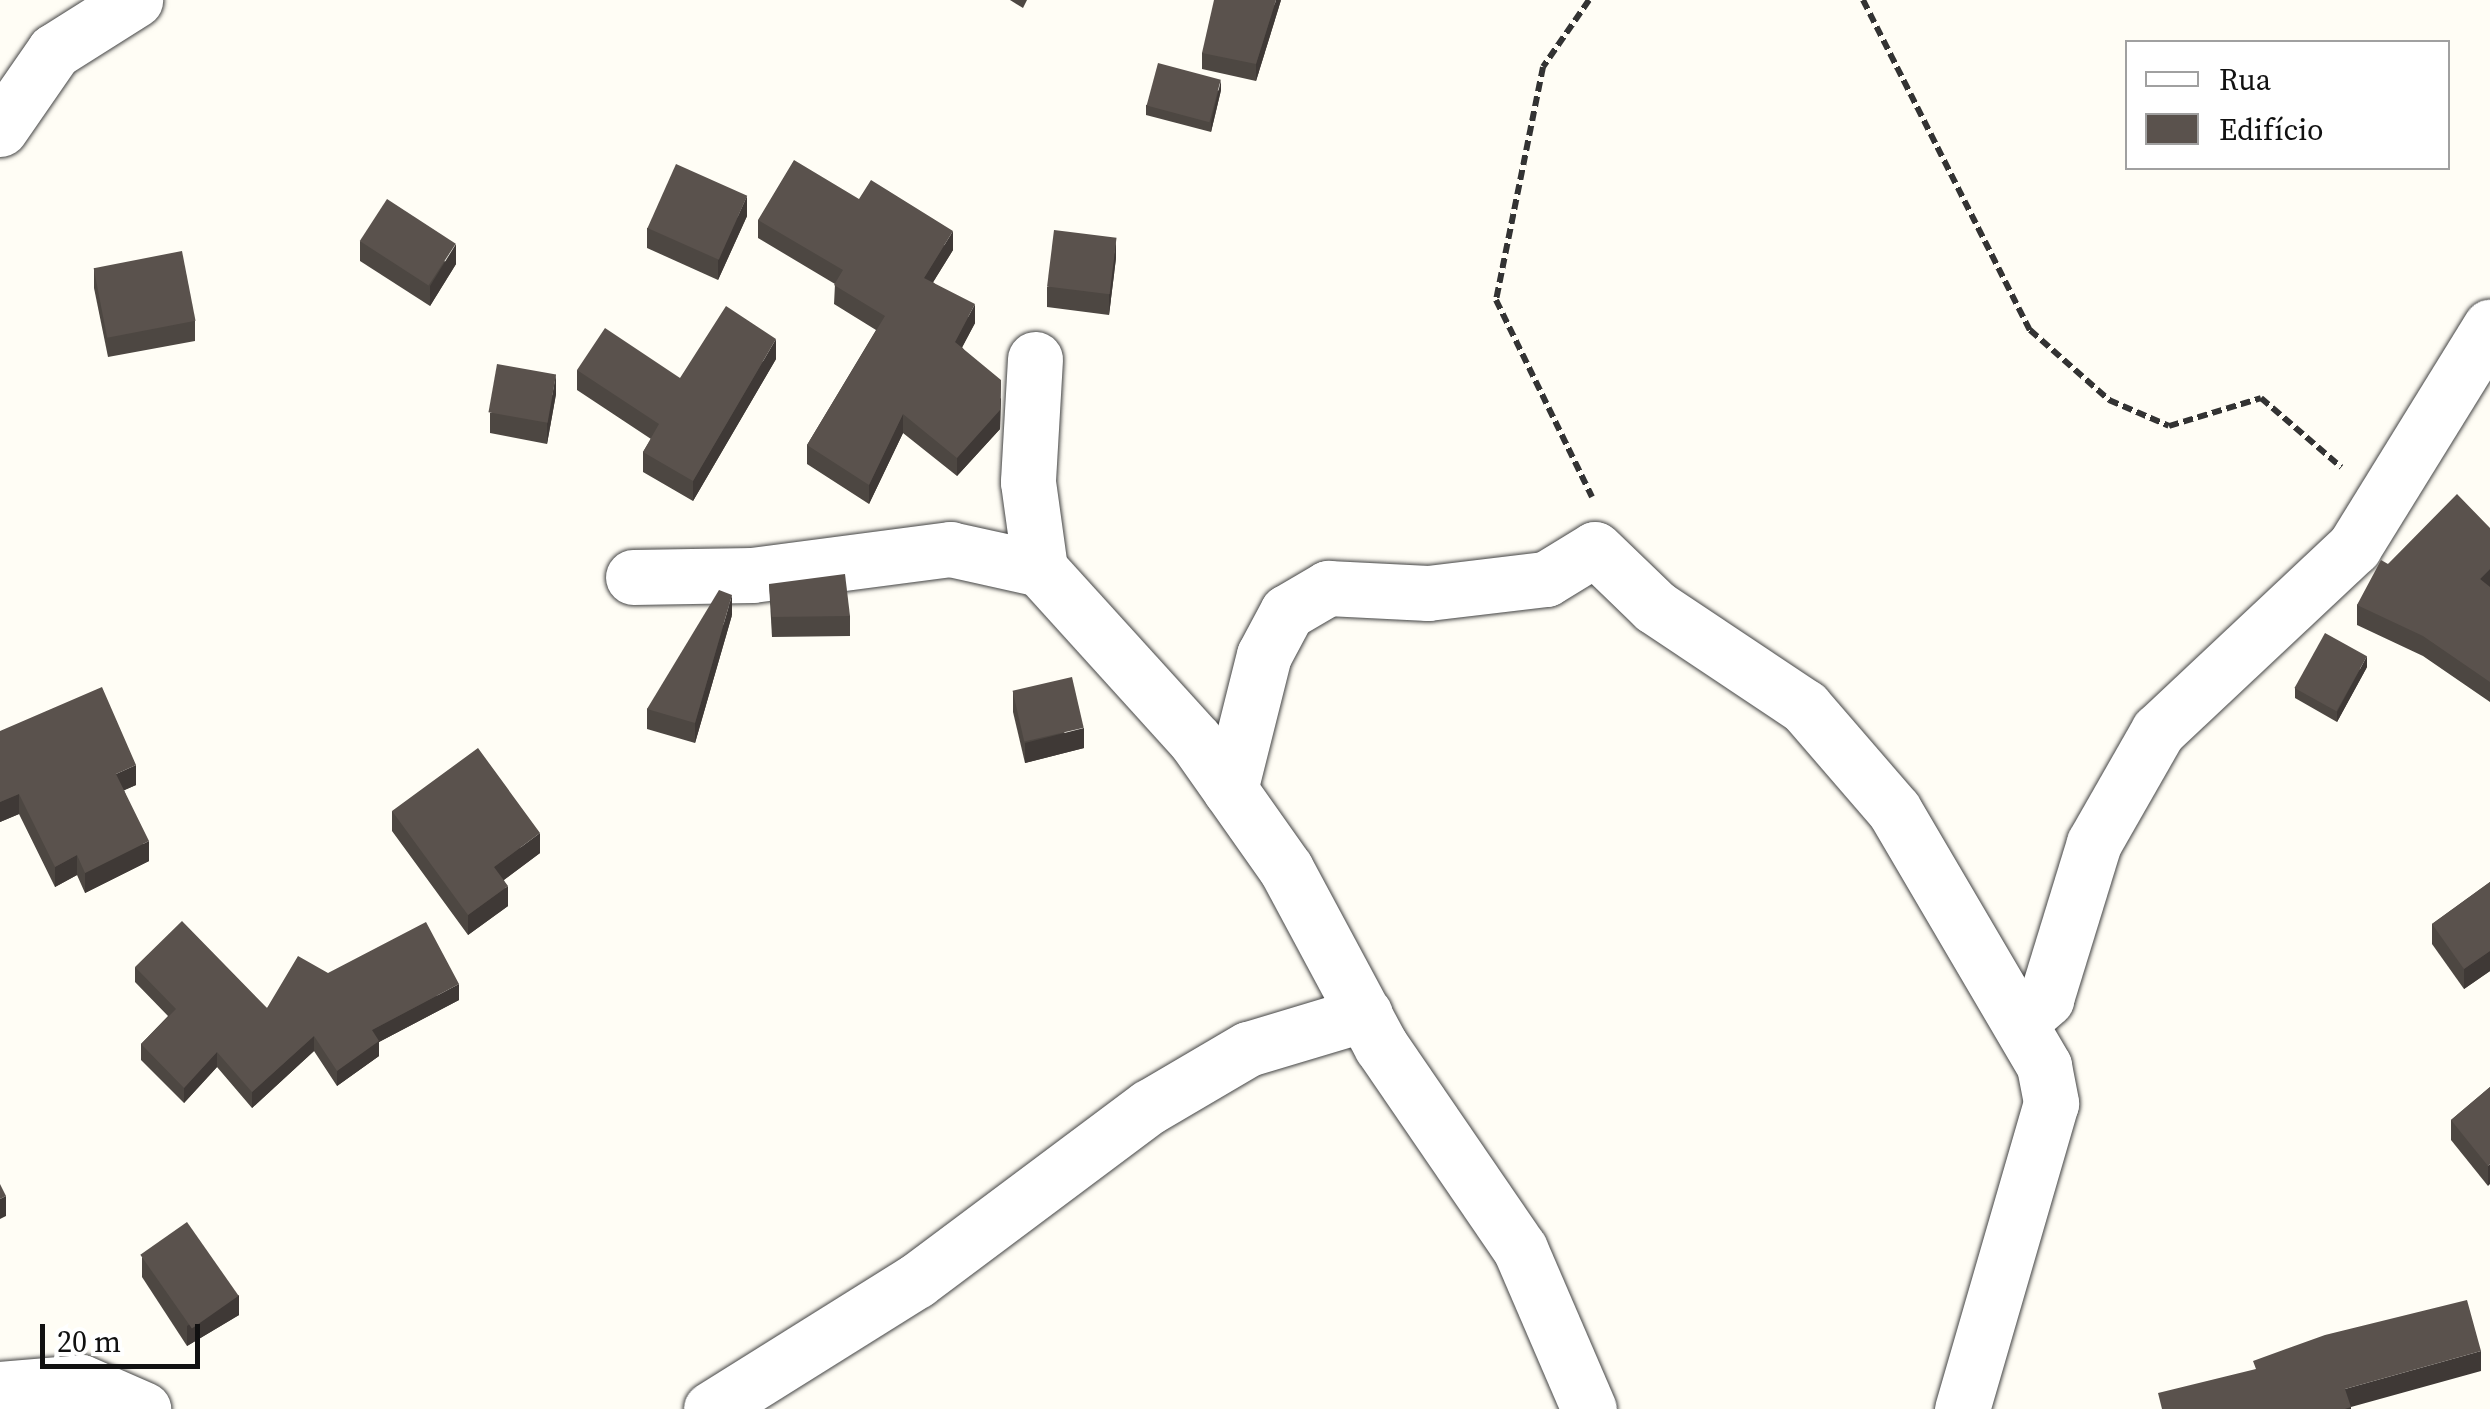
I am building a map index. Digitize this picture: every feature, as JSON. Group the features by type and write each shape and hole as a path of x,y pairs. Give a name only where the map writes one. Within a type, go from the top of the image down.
{"street":[{"path":"0,128 54,51 135,0"},
{"path":"2020,1022 2046,999 2094,843 2158,732 2354,547 2490,327"},
{"path":"1035,360 1028,482 1040,569 1230,790 1364,1014 1520,1248 1590,1409"},
{"path":"1230,790 1264,655 1287,612 1328,588 1428,593 1546,578 1595,548 1655,607 1804,707 1894,810 2044,1066 2051,1103 1962,1409"},
{"path":"633,577 752,575 950,550 1040,569"},
{"path":"710,1409 916,1281 1149,1107 1248,1050 1364,1014"},
{"path":"0,1389 81,1382 143,1409"}],"path":[{"path":"1589,0 1543,66 1496,300 1601,514"},
{"path":"1863,0 2030,330 2109,400 2170,426 2261,398 2380,501"}],"building":[{"path":"1214,0 1276,0 1256,64 1202,53"},
{"path":"1158,63 1221,80 1209,122 1147,106"},
{"path":"794,160 859,199 871,180 953,231 924,278 975,304 955,342 1001,380 1000,410 957,458 903,414 869,485 807,445 885,316 834,285 843,270 758,220"},
{"path":"676,164 747,196 719,260 648,228"},
{"path":"387,199 456,244 429,286 360,241"},
{"path":"1054,230 1117,238 1110,294 1047,287"},
{"path":"182,251 196,321 107,338 94,268"},
{"path":"726,306 776,339 693,481 643,452 659,424 577,370 605,328 680,378"},
{"path":"497,364 556,374 548,423 488,412"},
{"path":"2457,494 2490,528 2490,569 2480,579 2490,587 2490,682 2423,636 2357,605 2381,560 2388,564"},
{"path":"845,574 850,616 772,617 769,584"},
{"path":"719,590 732,595 695,723 647,709"},
{"path":"2325,633 2367,656 2336,711 2294,688"},
{"path":"1072,677 1084,728 1024,741 1013,691"},
{"path":"102,687 136,765 116,774 149,841 85,873 77,855 55,867 19,794 0,802 0,731"},
{"path":"478,748 540,833 494,867 508,886 468,915 392,811"},
{"path":"2490,882 2490,951 2464,969 2432,924"},
{"path":"182,921 267,1008 298,956 328,973 426,922 459,984 372,1030 379,1041 337,1071 314,1036 252,1092 217,1052 184,1088 141,1044 176,1009 135,967"},
{"path":"2490,1087 2490,1164 2488,1166 2451,1120"},
{"path":"187,1222 239,1296 192,1328 140,1255"},
{"path":"2467,1300 2481,1351 2345,1389 2351,1407 2162,1409 2158,1393 2256,1369 2253,1361 2325,1335"}]}
